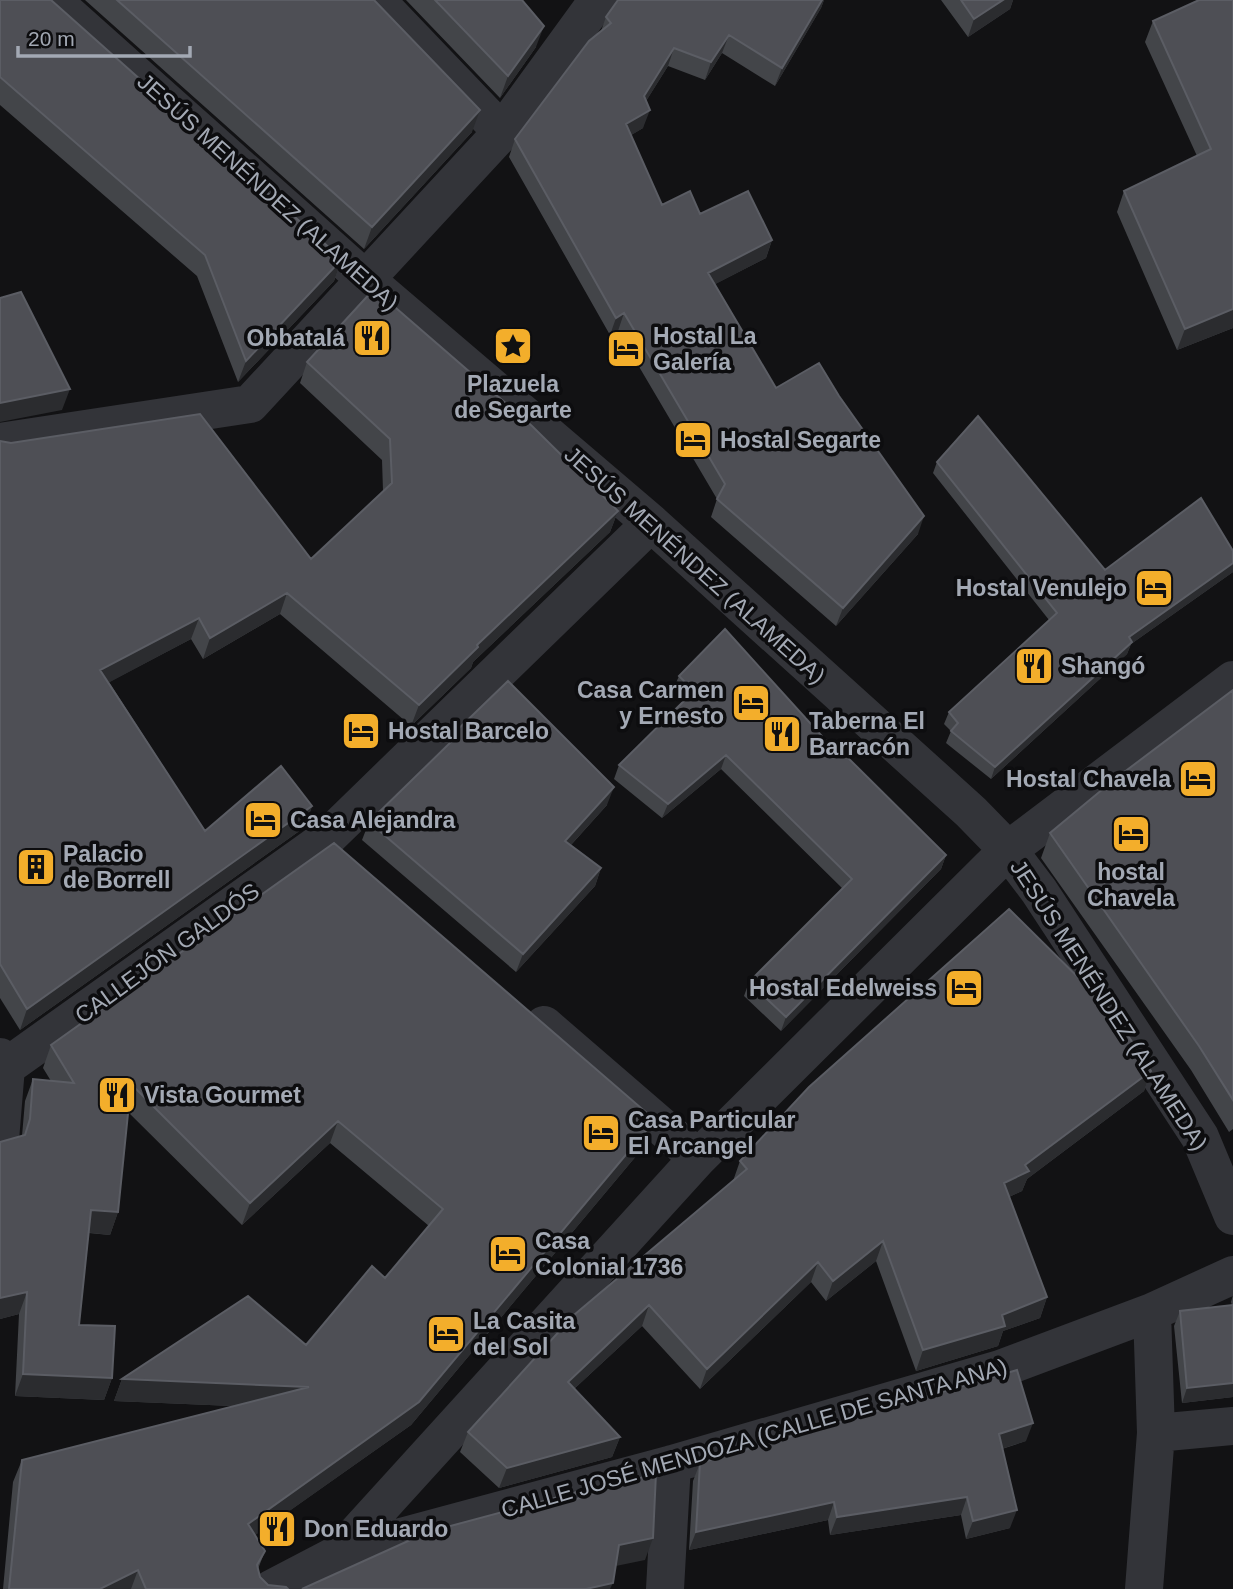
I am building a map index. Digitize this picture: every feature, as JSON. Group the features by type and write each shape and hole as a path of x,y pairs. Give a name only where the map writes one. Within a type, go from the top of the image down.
{"street":[{"name":"JESÚS MENÉNDEZ (ALAMEDA)","path":"52,0 365,279 651,523 971,812 1008,850 1039,891 1200,1137 1233,1216"},
{"path":"376,0 502,132"},
{"path":"0,442 250,404 502,132 598,0"},
{"name":"CALLEJÓN GALDÓS","path":"3,1062 338,848 651,523"},
{"path":"338,1554 698,1157 1008,850 1233,680"},
{"path":"518,1003 698,1157"},
{"path":"0,1140 3,1062"},
{"name":"CALLE JOSÉ MENDOZA (CALLE DE SANTA ANA)","path":"271,1589 338,1554 672,1464 1000,1369 1152,1312 1233,1275"},
{"path":"1144,1589 1156,1433 1152,1312"},
{"path":"1156,1433 1233,1426"},
{"path":"666,1589 672,1464"}],"building":[{"path":"0,0 51,0 342,259 246,361 205,255 0,77"},
{"path":"117,0 374,0 480,110 372,227"},
{"path":"435,0 522,0 544,26 508,76"},
{"path":"618,0 822,0 782,68 729,35 711,62 674,48 644,96 650,110 626,124 662,205 690,191 700,214 748,191 772,240 708,273 776,388 819,363 839,396 924,516 843,608 717,499 725,484 624,313 616,318 515,139 589,41 611,23 606,17"},
{"path":"961,0 1003,0 974,19"},
{"path":"1199,0 1233,0 1233,309 1185,329 1124,191 1211,149 1153,21"},
{"path":"374,289 532,426 618,511 477,645 478,647 419,705 287,593 210,638 199,618 100,670 205,831 281,766 312,806 27,1009 0,964 0,441 11,443 200,414 311,559 392,483 390,439 307,362"},
{"path":"21,292 70,389 0,403 0,298"},
{"path":"978,416 1105,570 1201,498 1233,551 1233,563 1129,637 1132,642 995,767 951,731 958,723 949,712 1057,613 937,462"},
{"path":"725,629 829,744 832,742 946,855 786,1017 749,982 852,879 726,755 668,804 619,765 694,691 679,676"},
{"path":"508,681 614,787 565,841 601,868 523,954 369,822 454,739 451,736"},
{"path":"1233,690 1233,1100 1199,1046 1050,833 1115,779"},
{"path":"334,843 655,1120 419,1402 248,1524 265,1551 257,1565 260,1577 268,1585 288,1589 146,1589 138,1570 100,1589 9,1589 22,1460 309,1387 122,1379 248,1296 306,1345 372,1266 385,1278 443,1209 338,1121 250,1203 131,1084 118,1212 91,1210 79,1325 115,1326 112,1378 23,1374 27,1292 0,1298 0,1142 25,1135 30,1119 33,1079 74,1083 51,1045"},
{"path":"1009,909 1112,1011 1151,1071 1025,1165 1029,1171 1004,1183 1047,1297 1002,1315 1005,1326 923,1350 883,1241 833,1281 818,1262 707,1369 649,1305 568,1382 620,1437 507,1468 468,1432 574,1315 747,1169 740,1161 809,1087"},
{"path":"1233,1305 1233,1383 1187,1388 1180,1311"},
{"path":"1017,1370 1033,1423 999,1434 1017,1510 973,1521 967,1497 837,1517 834,1502 696,1532 700,1463"},
{"path":"656,1473 653,1538 619,1545 613,1583 586,1589 302,1589 428,1532 577,1492 567,1502"}],"place":[{"name":"Obbatalá","path":"372,338"},
{"name":"Plazuela de Segarte","path":"513,346"},
{"name":"Hostal La Galería","path":"626,349"},
{"name":"Hostal Segarte","path":"693,440"},
{"name":"Hostal Venulejo","path":"1154,588"},
{"name":"Shangó","path":"1034,666"},
{"name":"Casa Carmen y Ernesto","path":"751,703"},
{"name":"Hostal Barcelo","path":"361,731"},
{"name":"Taberna El Barracón","path":"782,734"},
{"name":"Hostal Chavela","path":"1198,779"},
{"name":"Casa Alejandra","path":"263,820"},
{"name":"hostal Chavela","path":"1131,834"},
{"name":"Palacio de Borrell","path":"36,867"},
{"name":"Hostal Edelweiss","path":"964,988"},
{"name":"Vista Gourmet","path":"117,1095"},
{"name":"Casa Particular El Arcangel","path":"601,1133"},
{"name":"Casa Colonial 1736","path":"508,1254"},
{"name":"La Casita del Sol","path":"446,1334"},
{"name":"Don Eduardo","path":"277,1529"}]}
